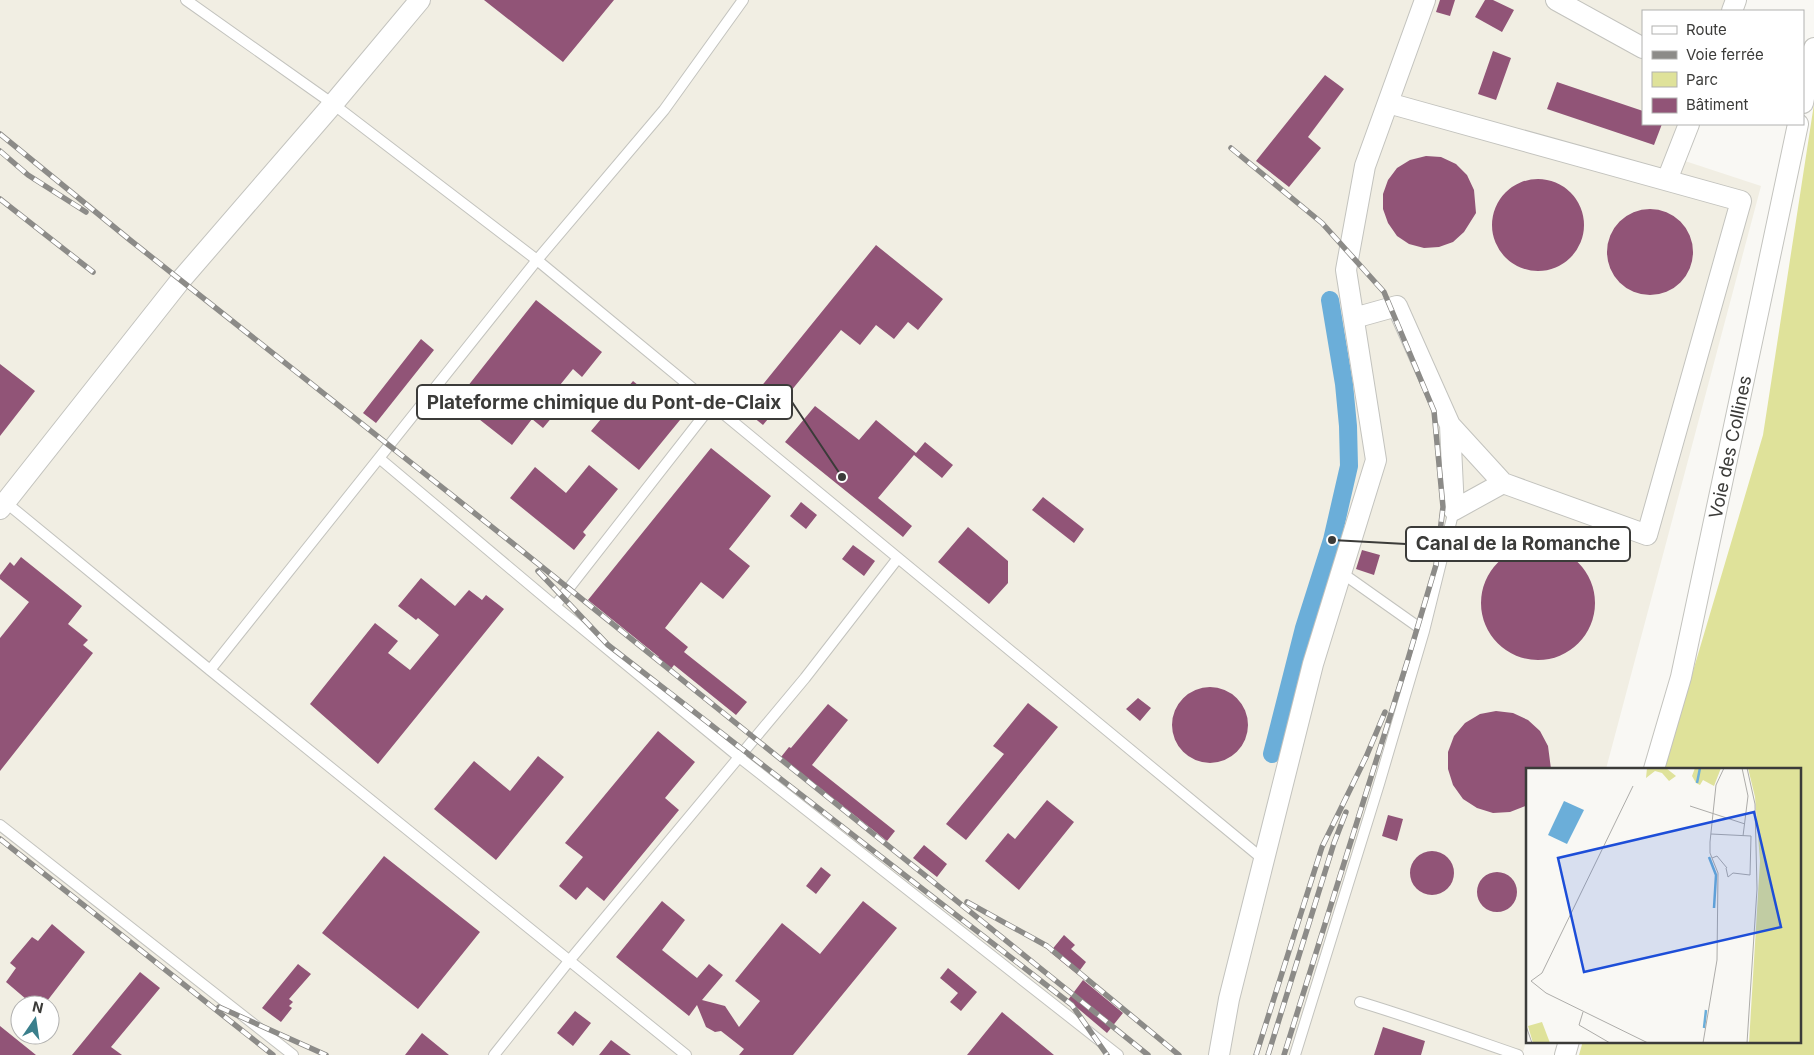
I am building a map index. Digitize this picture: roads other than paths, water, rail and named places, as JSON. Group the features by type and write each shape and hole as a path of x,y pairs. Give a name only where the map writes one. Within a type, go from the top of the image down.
{"street":[{"path":"2,503 180,281 420,0"},
{"path":"1218,1055 1229,999 1313,664 1376,460 1346,270 1365,166 1425,0"},
{"path":"1556,0 1642,47"},
{"path":"1804,98 1814,48"},
{"path":"1354,318 1397,306 1450,425 1503,483 1647,535 1741,200 1388,103"},
{"path":"1667,180 1689,125"},
{"name":"Voie des Collines","path":"1654,768 1681,677 1798,125"},
{"path":"1450,425 1454,510 1503,483"},
{"path":"1565,1055 1569,1042"}],"lane":[{"path":"186,0 333,104 537,260 1264,860"},
{"path":"210,670 537,260 664,110 743,0"},
{"path":"555,606 712,405"},
{"path":"379,458 739,757 1118,1055"},
{"path":"2,503 686,1055"},
{"path":"1295,1055 1424,631 1454,510"},
{"path":"494,1055 569,961 805,678 898,558"},
{"path":"1342,572 1424,631"},
{"path":"0,825 293,1055"},
{"path":"1360,1002 1428,1023 1518,1055"}],"waterway":[{"path":"1272,754 1304,628 1332,540 1349,466 1344,384 1330,300"}],"railway":[{"path":"0,134 130,240 511,542 1148,1055"},
{"path":"1231,148 1322,223 1384,292 1434,411 1443,507 1436,565 1284,1055"},
{"path":"0,151 28,175 86,212"},
{"path":"0,199 93,272"},
{"path":"538,571 608,645 1072,1005 1107,1055"},
{"path":"1256,1055 1322,847 1366,757 1385,712"},
{"path":"1268,1055 1334,843 1346,812"},
{"path":"0,839 273,1055"},
{"path":"967,902 1047,946 1179,1055"},
{"path":"219,1007 326,1055"}],"place":[{"name":"Plateforme chimique du Pont-de-Claix","path":"842,477"},
{"name":"Canal de la Romanche","path":"1332,540"}]}
